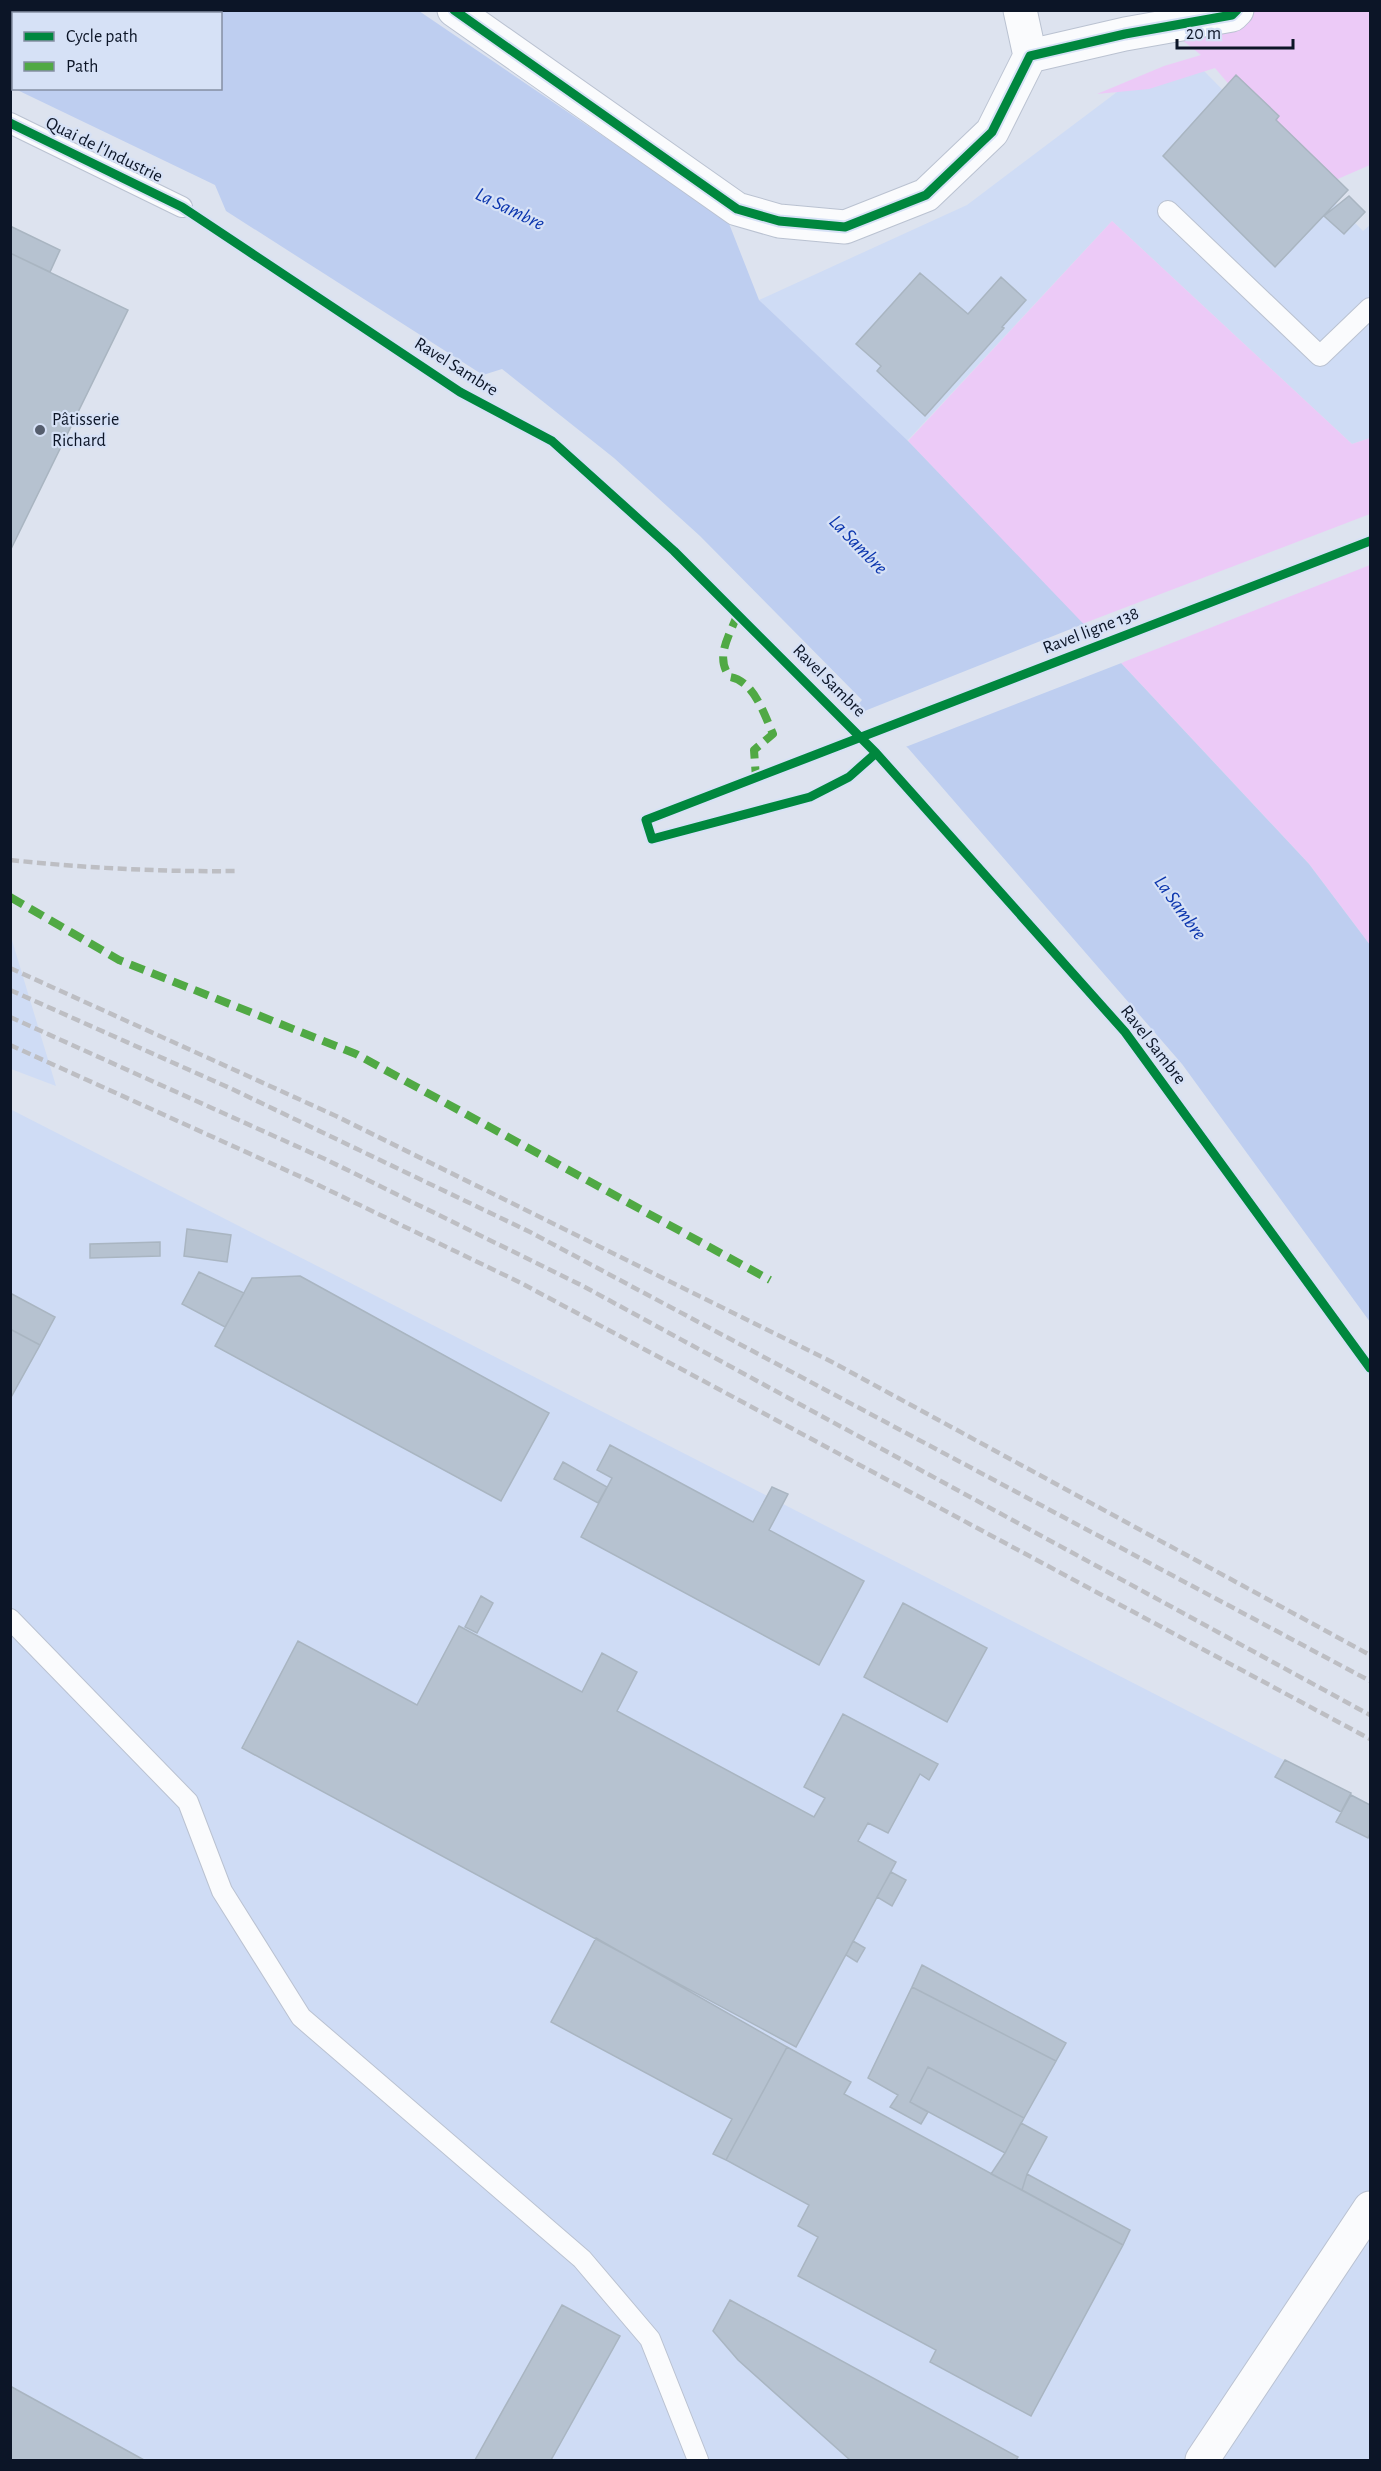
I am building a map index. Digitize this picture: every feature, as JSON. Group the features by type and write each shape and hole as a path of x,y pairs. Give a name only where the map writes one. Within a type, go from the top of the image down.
{"street":[{"path":"454,10 737,209 779,221 845,227 926,195 992,132 1030,56 1020,10"},
{"path":"1030,56 1125,34 1232,15 1237,10"},
{"path":"1202,2460 1371,2208"}],"lane":[{"name":"Quai de l'Industrie","path":"10,123 182,207"},
{"path":"1168,211 1320,357 1371,308"},
{"path":"10,1619 188,1802 222,1891 301,2017 582,2259 650,2339 698,2460"}],"shaded area":[{"path":"1146,11 1370,11 1370,165 1317,188 1215,68 1149,89 1097,94 1164,66 1201,55"},
{"path":"1204,71 1363,231 1370,225 1370,438 1352,444 1112,221 907,441 759,300 967,205 1129,83"},
{"path":"1112,221 1352,444 1370,438 1370,514 1082,624 908,441"},
{"path":"1370,565 1370,945 1309,864 1121,663"},
{"path":"11,937 56,1086 11,1069"},
{"path":"10,1109 1370,1804 1370,2460 11,2460"}],"water":[{"name":"La Sambre","path":"10,11 419,11 728,221 759,300 908,441 1121,663 1309,864 1370,945 1370,1322 1182,1064 908,748 854,709 862,700 700,536 614,458 502,369 483,375 226,211 215,185 17,90 222,90 222,12 12,12 12,87"}],"pier":[{"path":"1086,623 1124,662 903,748 857,714"}],"building":[{"path":"1236,75 1279,116 1276,120 1348,190 1275,267 1163,156"},
{"path":"1349,196 1365,212 1344,234 1324,216"},
{"path":"10,226 60,250 50,272 10,253"},
{"name":"Pâtisserie Richard","path":"10,253 128,310 10,551"},
{"path":"920,273 968,314 1001,277 1026,300 925,416 877,371 881,366 856,344"},
{"path":"187,1229 231,1235 227,1262 184,1256"},
{"path":"160,1242 160,1256 90,1258 90,1244"},
{"path":"199,1272 244,1293 225,1327 182,1304"},
{"path":"300,1276 549,1413 501,1501 215,1346 252,1278"},
{"path":"10,1293 55,1317 40,1345 10,1329"},
{"path":"10,1329 40,1345 10,1399"},
{"path":"610,1445 753,1522 772,1487 788,1494 769,1530 864,1581 819,1665 581,1537 612,1478 597,1470"},
{"path":"563,1462 607,1487 598,1503 554,1479"},
{"path":"481,1596 493,1603 477,1633 465,1627"},
{"path":"903,1603 987,1648 947,1722 864,1677"},
{"path":"459,1626 582,1692 602,1653 637,1672 617,1711 814,1817 825,1798 804,1787 843,1714 938,1764 929,1780 920,1774 888,1833 868,1823 858,1841 896,1862 796,2047 242,1748 298,1641 417,1705"},
{"path":"1285,1760 1351,1793 1341,1812 1275,1777"},
{"path":"1351,1795 1370,1805 1368,1838 1336,1822"},
{"path":"891,1872 906,1880 892,1906 877,1897"},
{"path":"596,1938 787,2047 726,2160 713,2154 732,2119 551,2022"},
{"path":"853,1941 865,1948 857,1962 846,1955"},
{"path":"922,1965 1066,2043 1056,2061 912,1987"},
{"path":"912,1987 1056,2061 1024,2118 928,2067 910,2102 928,2112 921,2124 890,2107 898,2095 868,2078"},
{"path":"787,2047 851,2082 844,2094 1123,2245 1031,2416 930,2362 936,2350 798,2276 818,2237 798,2226 809,2205 726,2160"},
{"path":"928,2067 1024,2118 1005,2153 910,2102"},
{"path":"1021,2123 1047,2137 1027,2174 1022,2190 991,2174"},
{"path":"1027,2174 1130,2230 1123,2245 1022,2190"},
{"path":"730,2300 1018,2457 1016,2460 850,2460 738,2360 713,2331"},
{"path":"562,2305 620,2336 551,2460 475,2460"},
{"path":"10,2386 144,2460 10,2460"}],"railway":[{"path":"10,860 124,869 238,871"},
{"path":"10,968 336,1116 832,1362 1370,1655"},
{"path":"10,990 232,1089 530,1232 1370,1681"},
{"path":"10,1017 325,1159 583,1286 1370,1715"},
{"path":"10,1045 310,1181 521,1283 1370,1739"}],"marked path":[{"path":"738,613 723,654 725,669 730,677 746,685 752,692 773,734 754,750 756,778"},
{"path":"10,897 119,960 356,1054 770,1280"}],"cycle path":[{"path":"454,10 737,209 779,221 845,227 926,195 992,132 1030,56 1125,34 1232,15 1237,10"},
{"name":"Ravel Sambre","path":"10,123 182,207 460,392 552,441 674,551 876,753 1125,1032 1370,1368"},
{"name":"Ravel ligne 138","path":"876,753 849,777 810,797 652,839 646,820 1370,541"}],"place":[{"name":"Pâtisserie Richard","path":"40,430"}]}
